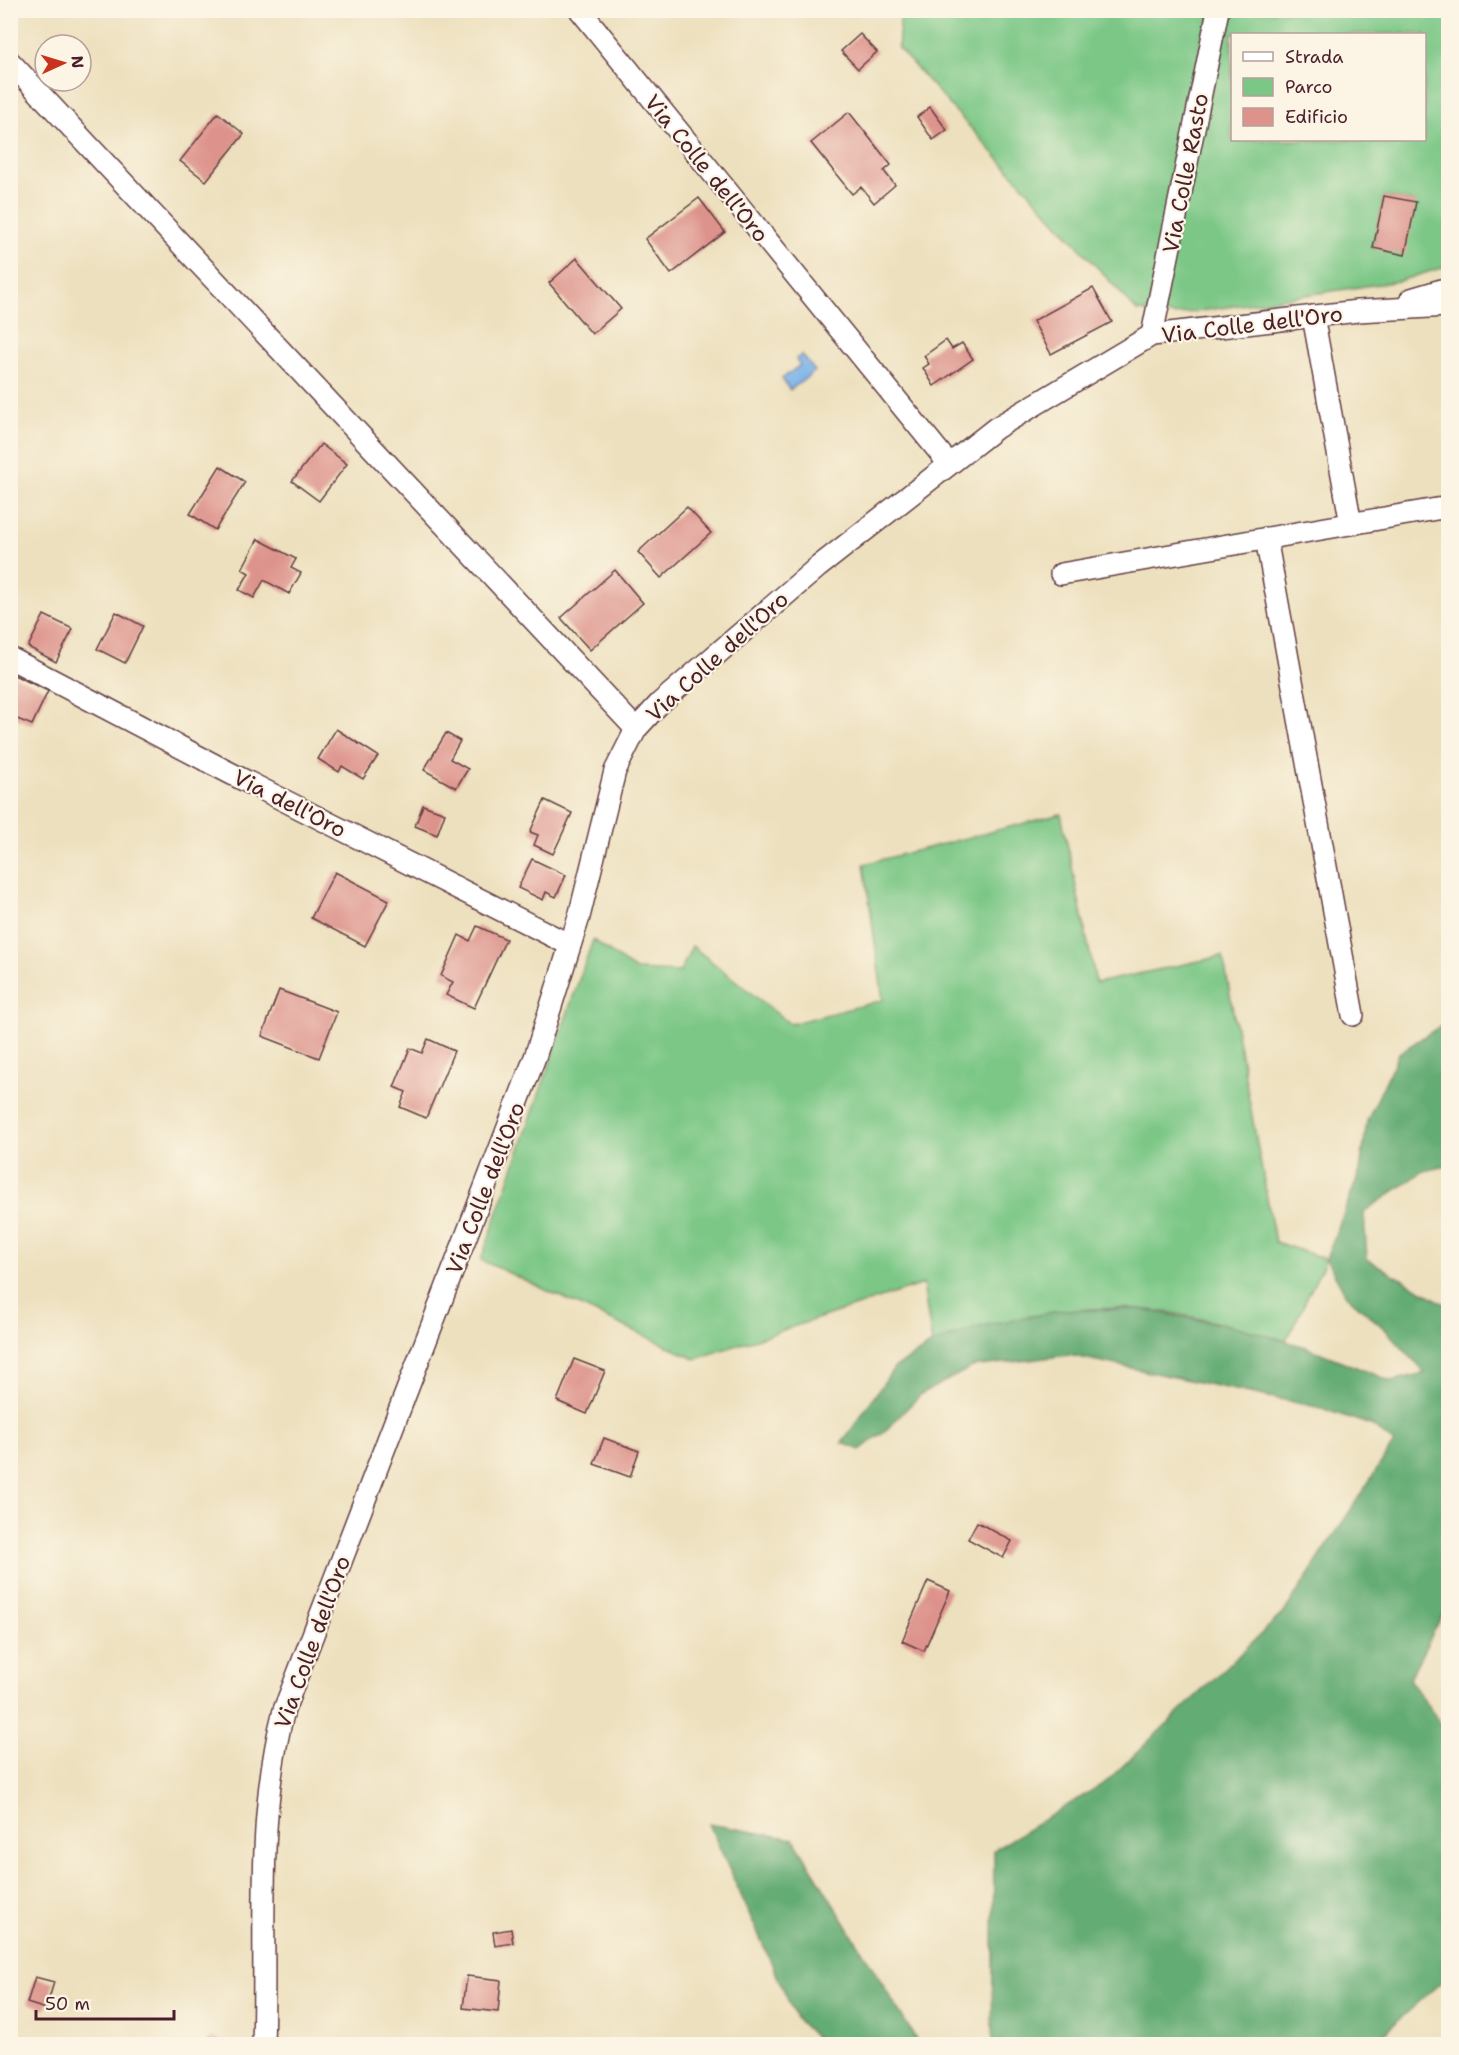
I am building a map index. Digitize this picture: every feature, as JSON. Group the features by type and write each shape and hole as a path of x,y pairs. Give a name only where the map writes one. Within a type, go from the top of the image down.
{"street":[{"name":"Via Colle dell'Oro","path":"580,10 949,464"},
{"name":"Via Colle Rasto","path":"1152,334 1218,10"},
{"path":"10,62 636,729"},
{"path":"1358,311 1436,294 1449,288"},
{"name":"Via Colle dell'Oro","path":"263,2044 267,1812 273,1759 284,1710 535,1057 570,945 615,771 636,729 660,703 818,567 996,428 1152,334 1358,311 1449,306"},
{"path":"1313,316 1351,524"},
{"path":"1061,574 1449,507"},
{"path":"1266,538 1353,1015"},
{"name":"Via dell'Oro","path":"10,658 249,783 570,945"}],"green space":[{"path":"901,11 1448,11 1448,266 1399,281 1174,315 1137,311 898,48","holes":["1384,196 1415,202 1373,248"]},
{"path":"1061,814 1096,983 1223,956 1275,1242 1326,1259 1286,1341 1174,1313 1111,1308 1059,1312 1007,1321 932,1344 923,1284 695,1359 481,1260 593,940 635,970 680,972 692,946 790,1024 883,1000 864,864"},
{"path":"1448,1021 1448,1166 1424,1171 1364,1212 1367,1259 1448,1306 1448,1604 1409,1679 1448,1734 1448,1976 1372,2044 992,2044 994,1850 1106,1782 1285,1611 1394,1443 1371,1425 1317,1407 1069,1355 972,1367 921,1394 887,1429 860,1450 842,1443 894,1368 932,1344 982,1326 1063,1310 1139,1309 1238,1327 1306,1347 1391,1381 1425,1373 1386,1330 1346,1295 1326,1259 1360,1171 1367,1121 1399,1053"},
{"path":"709,1824 794,1839 919,2044 822,2044 796,2018"}],"water":[{"path":"802,355 815,371 790,390 782,379 800,365 796,359"}],"building":[{"path":"860,34 877,52 858,69 841,51"},
{"path":"930,107 947,130 933,140 917,117"},
{"path":"849,112 891,165 884,171 895,185 874,203 861,187 852,194 811,143"},
{"path":"218,113 244,134 206,181 180,161"},
{"path":"1384,196 1416,202 1405,255 1373,248"},
{"path":"699,198 725,232 671,274 645,239"},
{"path":"577,258 621,309 592,334 549,283"},
{"path":"1093,288 1112,322 1051,354 1033,321"},
{"path":"946,340 952,349 962,343 973,359 934,386 923,368 929,364 924,356"},
{"path":"321,444 347,464 319,501 292,481"},
{"path":"220,466 245,482 215,530 190,514"},
{"path":"687,507 711,533 661,578 638,552"},
{"path":"258,539 296,559 291,568 301,573 289,594 264,580 254,598 239,590 249,573 242,569"},
{"path":"615,570 643,603 590,650 561,618"},
{"path":"116,612 143,626 125,663 97,649"},
{"path":"44,615 73,629 56,662 28,647"},
{"path":"14,675 48,691 32,725 10,716 10,684"},
{"path":"336,729 378,756 363,779 342,766 339,772 318,759"},
{"path":"446,733 460,741 450,759 468,769 456,788 424,770"},
{"path":"545,800 572,813 553,854 534,845 538,835 530,832"},
{"path":"423,805 445,813 437,835 415,826"},
{"path":"532,859 566,875 556,897 546,892 543,900 518,888"},
{"path":"335,872 389,900 365,946 311,918"},
{"path":"477,926 506,939 474,1008 446,995 453,982 441,976 459,935 470,941"},
{"path":"279,990 337,1012 319,1058 262,1036"},
{"path":"428,1039 454,1051 426,1118 400,1107 406,1092 394,1087 410,1048 422,1053"},
{"path":"574,1359 605,1371 587,1414 557,1401"},
{"path":"604,1438 639,1451 630,1477 594,1464"},
{"path":"977,1522 1012,1541 1003,1558 968,1539"},
{"path":"928,1581 950,1591 924,1651 902,1641"},
{"path":"511,1929 513,1943 495,1946 493,1932"},
{"path":"467,1976 501,1980 498,2012 463,2008"},
{"path":"35,1977 54,1982 46,2009 27,2003"},
{"path":"210,2037 231,2044 208,2044"}]}
